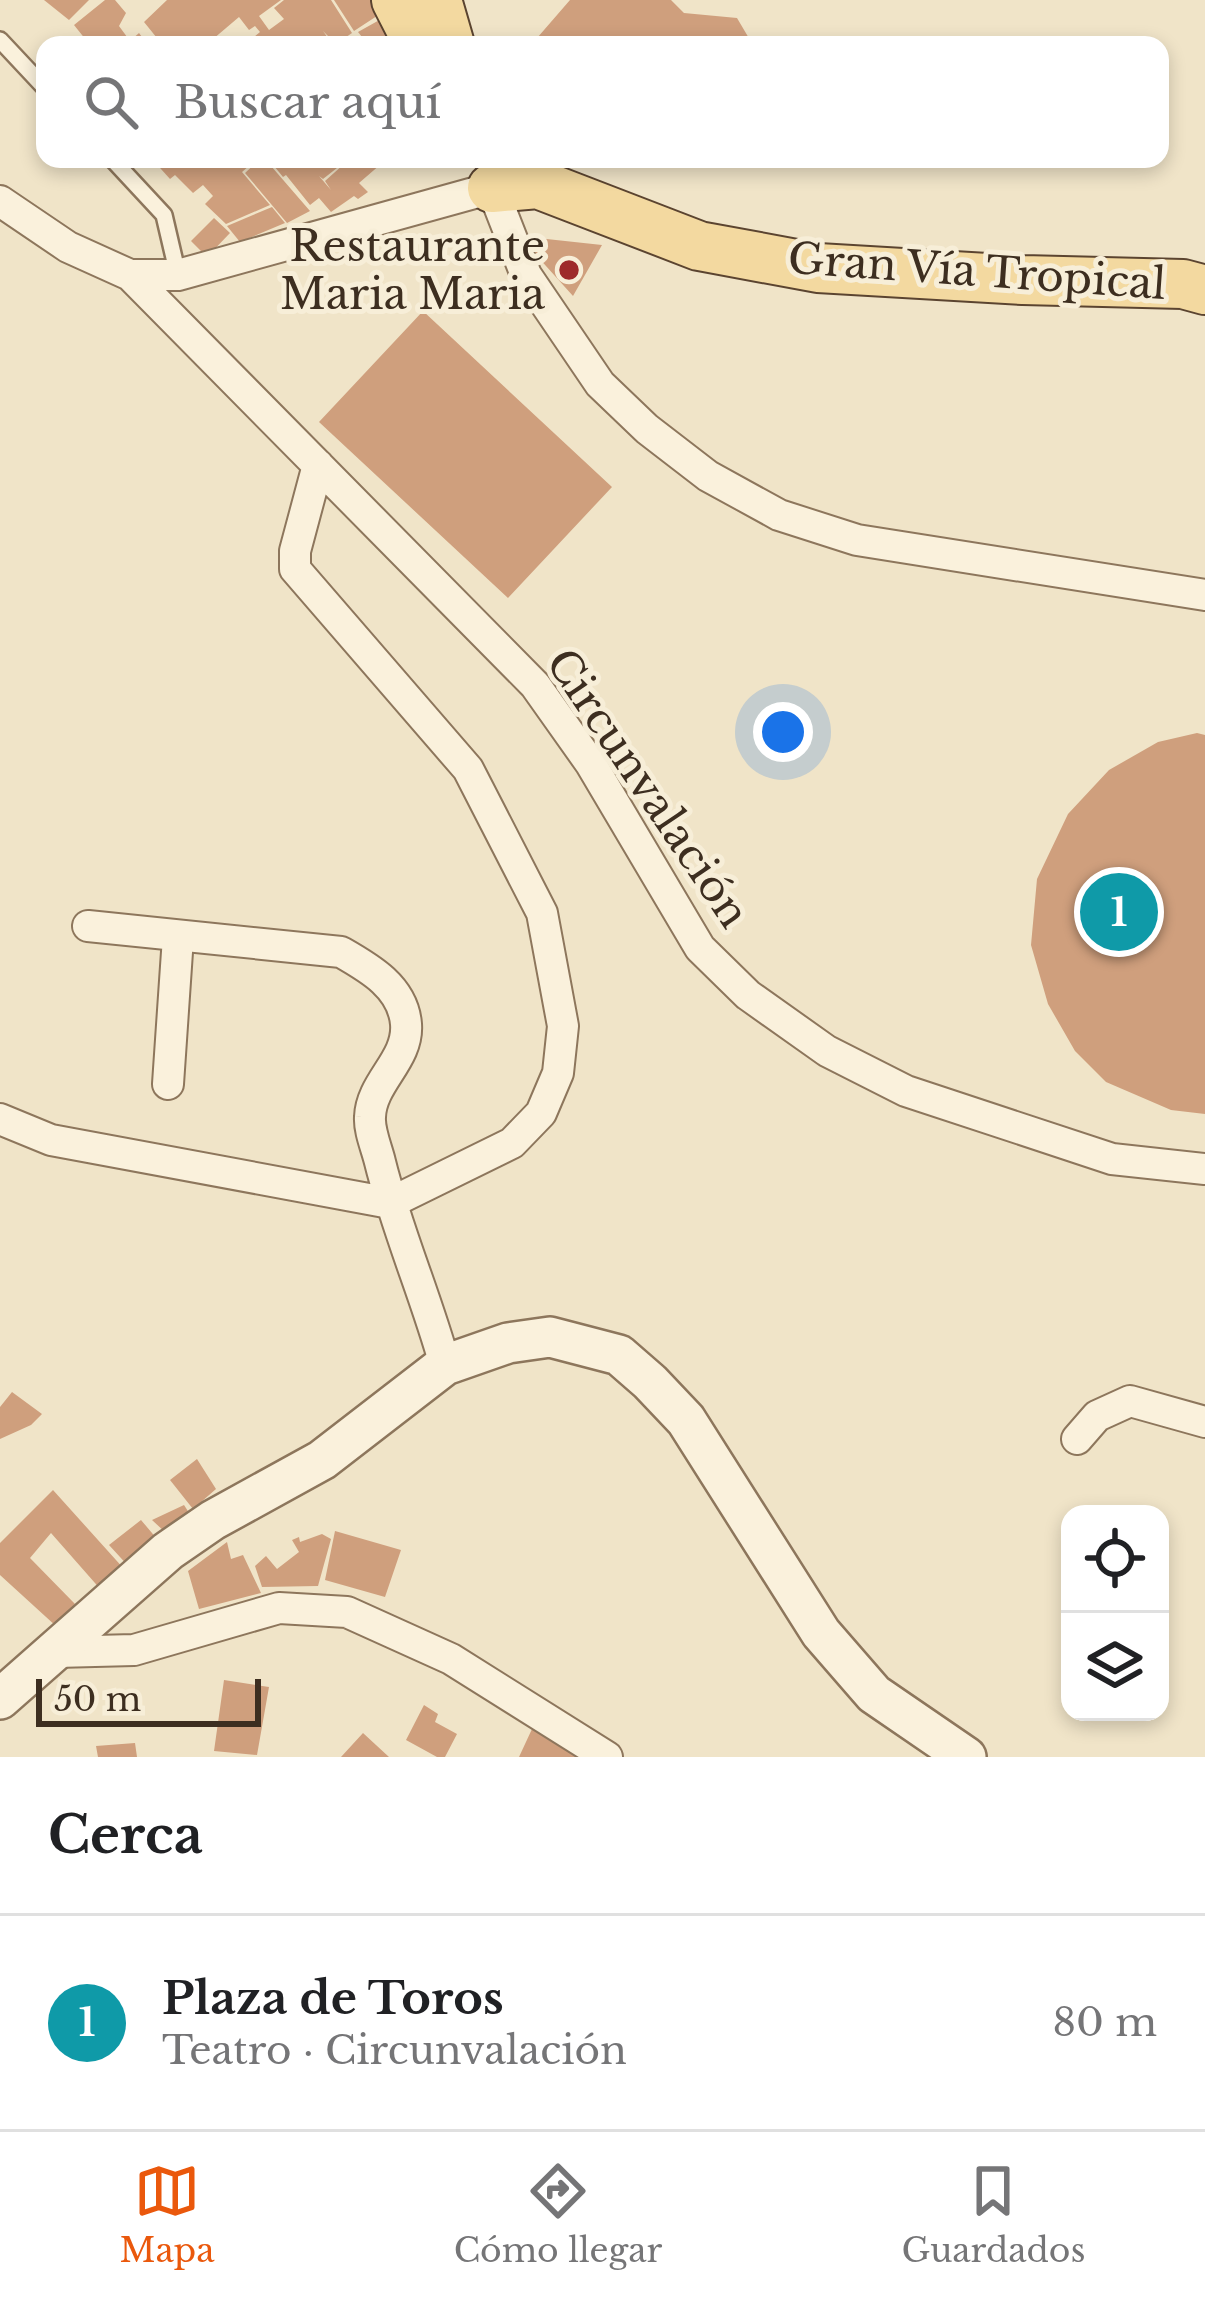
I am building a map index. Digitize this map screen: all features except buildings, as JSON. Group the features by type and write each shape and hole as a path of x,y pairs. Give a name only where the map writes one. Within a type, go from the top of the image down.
{"main road":[{"path":"396,0 414,36"},
{"path":"436,0 447,36"},
{"name":"Gran Vía Tropical","path":"484,169 538,184 699,246 818,268 1023,280 1198,276"}],"street":[{"name":"Gran Vía Tropical","path":"0,201 68,247 130,275 178,275 484,169"},
{"path":"484,169 526,275 600,384 646,429 708,476 779,515 857,540 1205,595"},
{"name":"Circunvalación","path":"130,275 536,685 591,764 700,948 748,995 827,1051 906,1091 1112,1160 1205,1169"},
{"path":"0,1119 51,1140 390,1203 512,1143 541,1114 558,1073 563,1026 542,913 468,769 295,569 295,550 318,465"},
{"path":"88,926 340,952 376,971 398,998 406,1023 402,1050 376,1092 370,1119 390,1203 445,1365"},
{"path":"168,1084 178,938"},
{"path":"0,1699 168,1551 212,1520 322,1460 445,1365 508,1343 550,1337 619,1355 686,1420 821,1634 874,1694 966,1757"},
{"path":"1077,1439 1097,1416 1130,1401 1205,1422"},
{"path":"56,1652 134,1650 279,1608 347,1612 451,1659 607,1757"}],"lane":[{"path":"0,40 36,78"},
{"path":"120,168 164,215 178,275"}],"place":[{"name":"Restaurante Maria Maria","path":"569,270"},
{"name":"Plaza de Toros","path":"1119,912"}]}
